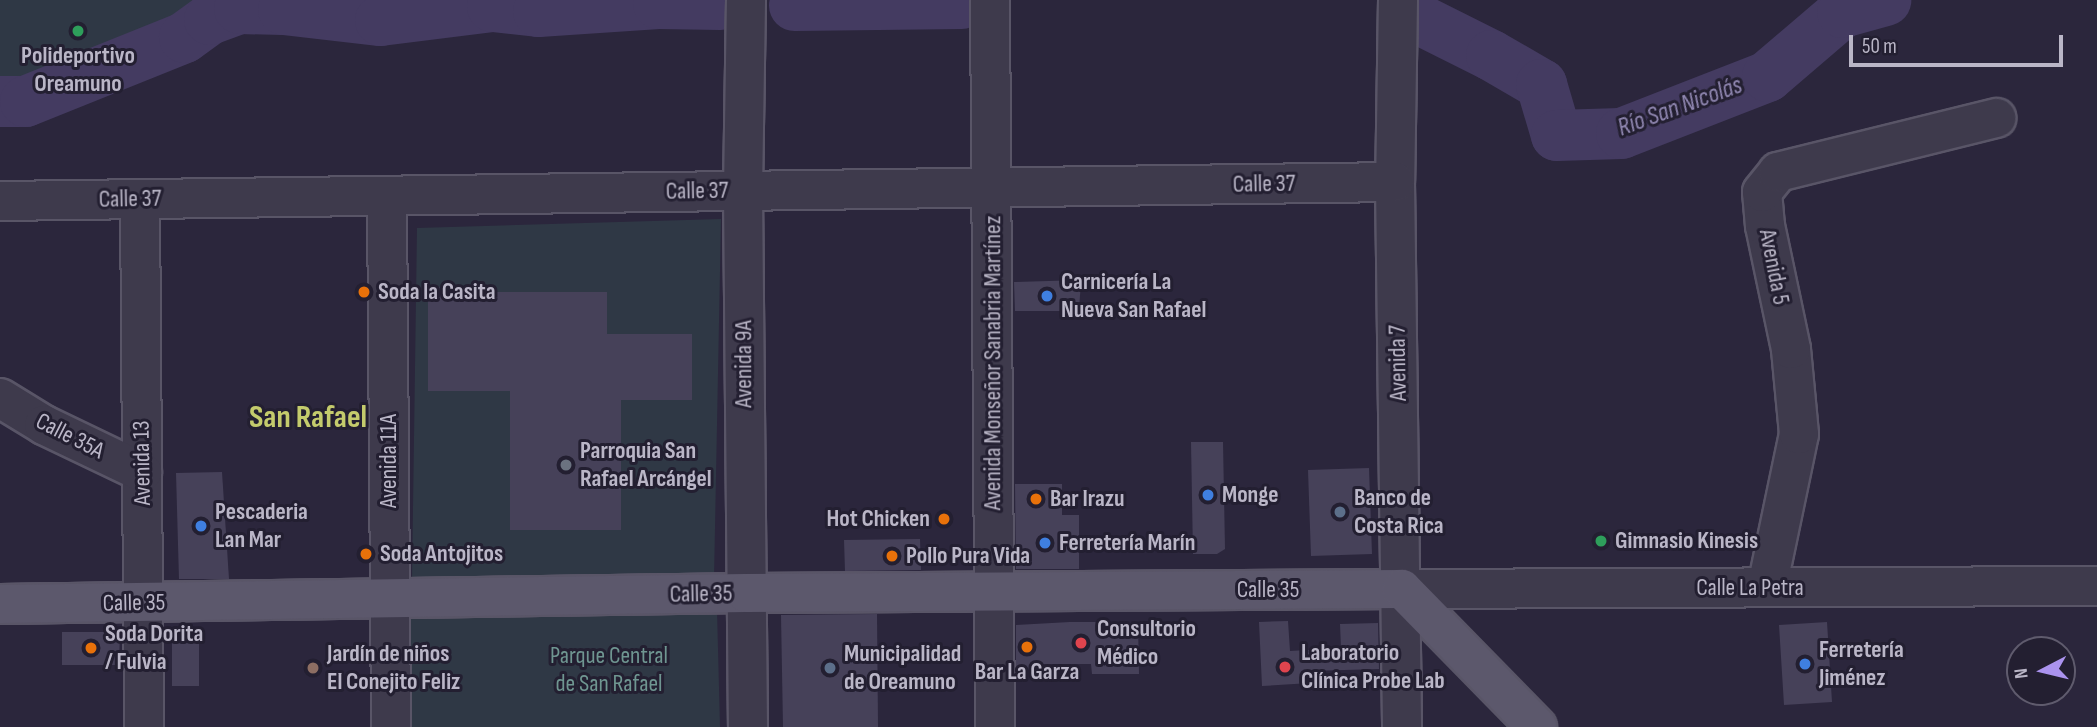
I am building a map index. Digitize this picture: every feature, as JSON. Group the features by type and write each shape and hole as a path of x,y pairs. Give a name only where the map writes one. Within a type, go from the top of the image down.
{"main road":[{"name":"Calle 35","path":"0,604 746,593 1402,589"},
{"path":"1402,589 1537,727"}],"street":[{"name":"Avenida 9A","path":"746,0 743,191 748,727"},
{"name":"Avenida Monseñor Sanabria Martínez","path":"990,0 995,727"},
{"name":"Avenida 7","path":"1398,0 1395,182 1402,727"},
{"name":"Avenida 5","path":"1767,587 1799,435 1791,349 1765,226 1762,192 1778,172 1996,118"},
{"name":"Calle 37","path":"0,201 1395,182"},
{"name":"Avenida 11A","path":"387,196 391,727"},
{"name":"Avenida 13","path":"140,199 144,727"},
{"name":"Calle 35A","path":"0,398 44,425 142,472"},
{"name":"Calle La Petra","path":"1402,589 2097,586"}],"green space":[{"name":"Polideportivo Oreamuno","path":"0,0 203,0 129,51 26,82 0,82"},
{"path":"721,219 714,579 412,579 417,228","holes":["492,287 493,325 607,334 692,334 692,400 621,400 621,530 510,530 510,334 496,334 495,391 428,391 428,288"]},
{"name":"Parque Central de San Rafael","path":"717,610 720,727 409,727 407,616"}],"building":[{"name":"Carnicería La Nueva San Rafael","path":"1081,280 1079,311 1015,311 1014,282"},
{"name":"Parroquia San Rafael Arcángel","path":"428,287 493,287 493,292 607,292 607,334 692,334 692,400 621,400 621,530 510,530 510,391 428,391"},
{"name":"Monge","path":"1191,442 1223,442 1225,549 1217,554 1193,554"},
{"name":"Banco de Costa Rica","path":"1369,468 1372,554 1311,556 1308,470"},
{"name":"Pescaderia Lan Mar","path":"222,472 229,579 179,579 176,473"},
{"name":"Ferretería Marín","path":"1015,484 1062,484 1062,515 1079,515 1079,569 1016,569"},
{"path":"920,539 921,570 845,571 844,540"},
{"name":"Municipalidad de Oreamuno","path":"877,614 878,727 783,727 781,615"},
{"path":"1288,621 1290,651 1341,648 1340,624 1378,623 1379,669 1309,671 1310,683 1262,686 1259,622"},
{"path":"1138,622 1139,674 1092,674 1091,664 1042,664 1043,669 1016,670 1016,625"},
{"name":"Ferretería Jiménez","path":"1827,622 1832,702 1784,705 1779,625"},
{"name":"Soda Dorita / Fulvia","path":"62,632 120,632 119,665 62,665"},
{"path":"172,632 199,632 199,686 172,686"}],"waterway":[{"name":"Río San Nicolás","path":"1419,19 1541,84 1556,135 1621,133 1767,76 1842,12 1885,0"},
{"name":"Río San Nicolás","path":"0,101 25,101 184,37 209,19 239,8 283,9 380,20 492,6 538,11 658,3 720,4"},
{"name":"Río San Nicolás","path":"794,5 961,3"}],"place":[{"name":"Polideportivo Oreamuno","path":"78,31"},
{"name":"Soda la Casita","path":"364,292"},
{"name":"Carnicería La Nueva San Rafael","path":"1047,296"},
{"name":"Parroquia San Rafael Arcángel","path":"566,465"},
{"name":"Monge","path":"1208,495"},
{"name":"Bar Irazu","path":"1036,499"},
{"name":"Banco de Costa Rica","path":"1340,512"},
{"name":"Hot Chicken","path":"944,519"},
{"name":"Pescaderia Lan Mar","path":"201,526"},
{"name":"Gimnasio Kinesis","path":"1601,541"},
{"name":"Ferretería Marín","path":"1045,543"},
{"name":"Soda Antojitos","path":"366,554"},
{"name":"Pollo Pura Vida","path":"892,556"},
{"name":"Consultorio Médico","path":"1081,643"},
{"name":"Bar La Garza","path":"1027,647"},
{"name":"Soda Dorita / Fulvia","path":"91,648"},
{"name":"Ferretería Jiménez","path":"1805,664"},
{"name":"Laboratorio Clínica Probe Lab","path":"1285,667"},
{"name":"Jardín de niños El Conejito Feliz","path":"313,668"},
{"name":"Municipalidad de Oreamuno","path":"830,668"}],"district":[{"name":"San Rafael","path":"308,418"}]}
